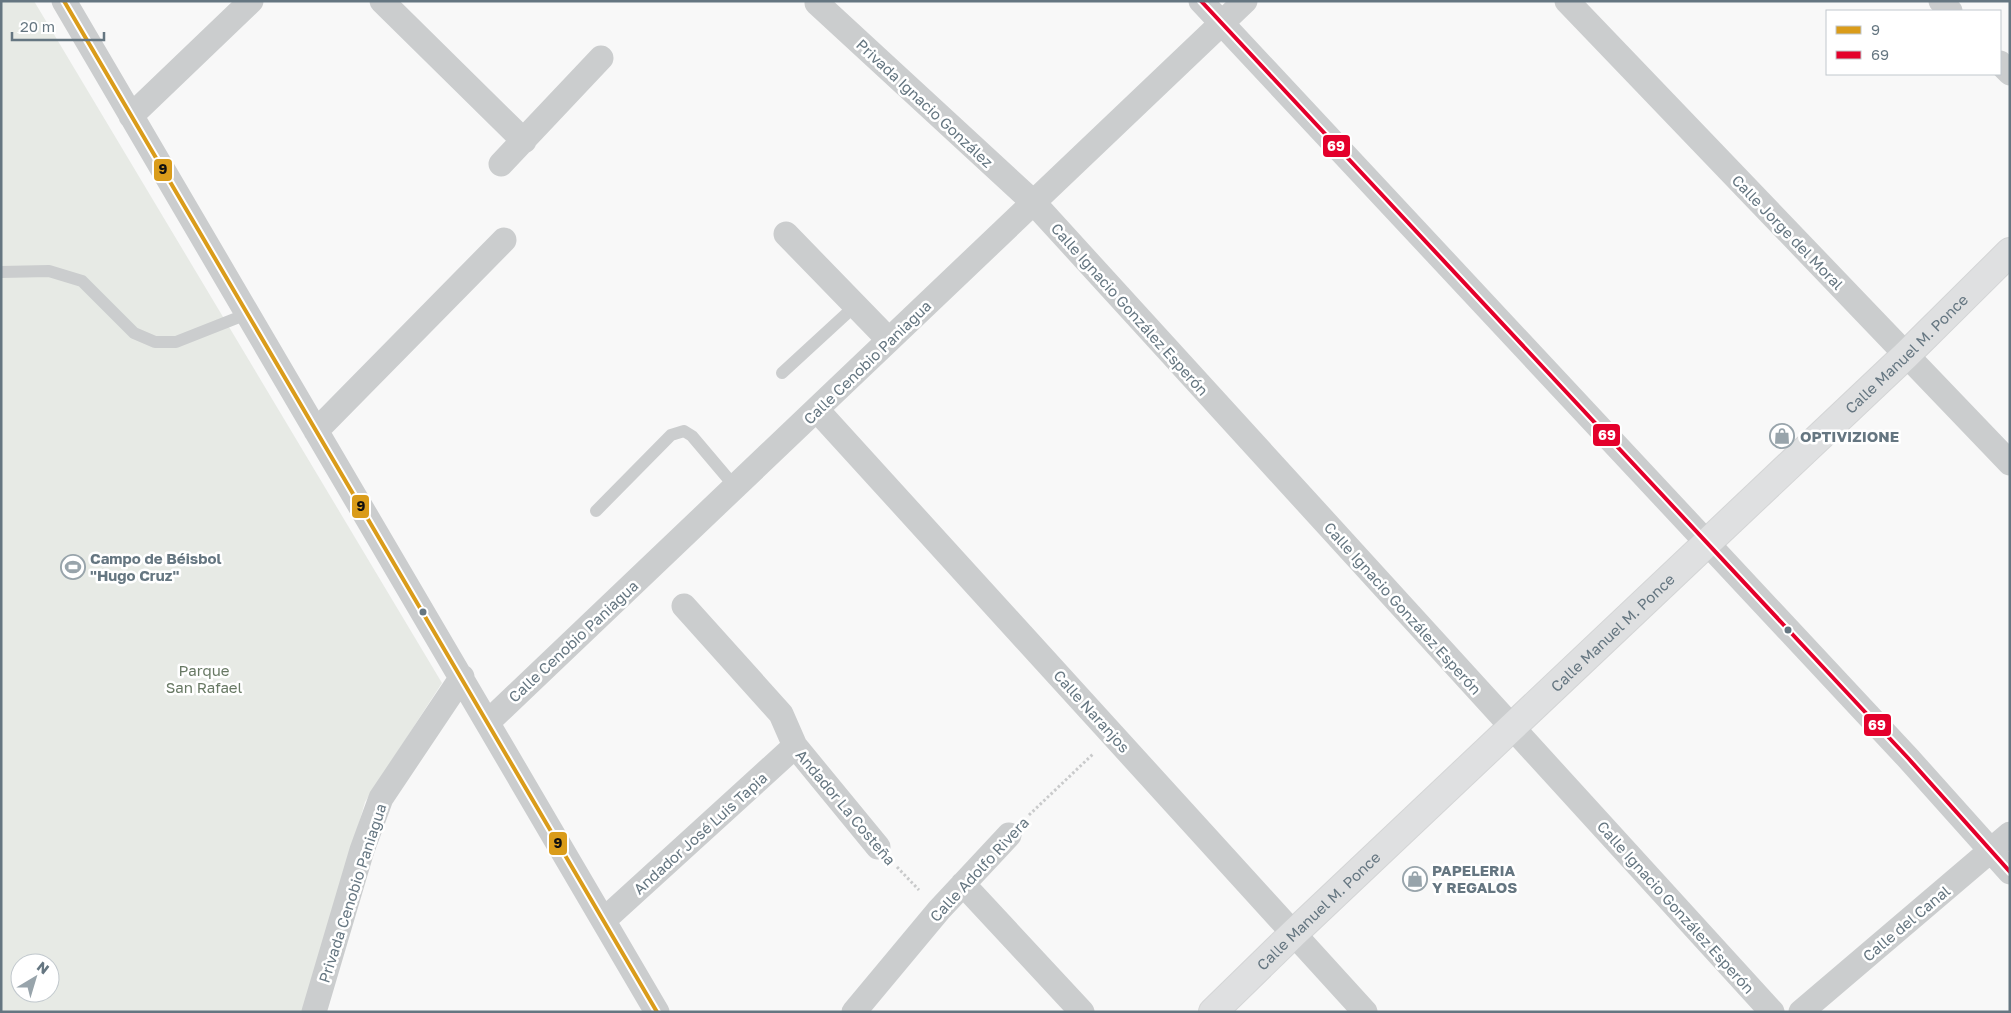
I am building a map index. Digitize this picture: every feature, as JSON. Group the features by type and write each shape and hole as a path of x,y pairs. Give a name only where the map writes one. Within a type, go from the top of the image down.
{"street":[{"path":"64,1 658,1012"},
{"path":"131,116 251,1"},
{"path":"382,1 524,141"},
{"path":"1201,1 1908,758 2010,872"},
{"name":"Calle Cenobio Paniagua","path":"488,722 736,488 1245,1"},
{"name":"Calle Jorge del Moral","path":"1567,1 2010,463"},
{"name":"Privada Ignacio González","path":"817,2 1034,204"},
{"path":"502,164 601,58"},
{"path":"2001,64 2010,73"},
{"name":"Calle Ignacio González Esperón","path":"1034,204 1772,1012"},
{"path":"786,234 889,340"},
{"path":"316,431 504,240"},
{"name":"Calle Manuel M. Ponce","path":"1213,1012 1294,932 1906,355 2010,252"},
{"name":"Calle Naranjos","path":"817,410 1365,1012"},
{"name":"Andador La Costeña","path":"684,606 781,714 795,746 878,847"},
{"name":"Privada Cenobio Paniagua","path":"314,1012 362,850 381,798 462,677"},
{"name":"Andador José Luis Tapia","path":"604,920 795,746"},
{"name":"Calle del Canal","path":"1801,1012 2010,834"},
{"name":"Calle Adolfo Rivera","path":"854,1012 939,910 1009,835"},
{"path":"963,884 1082,1012"}],"lane":[{"path":"1,272 49,271 82,281 134,333 155,342 176,342 247,314"},
{"path":"782,373 856,305"},
{"path":"596,511 671,434 677,432 684,431 692,436 736,488"}],"path":[{"name":"Calle Adolfo Rivera","path":"1009,835 1113,734"},
{"name":"Andador La Costeña","path":"878,847 939,910"}],"green space":[{"name":"Parque San Rafael","path":"1,1 34,1 442,683 365,802 305,1012 1,1012"}],"transit line":[{"name":"9","path":"64,1 657,1012"},
{"name":"69","path":"1201,1 1908,758 2010,872"}],"place":[{"name":"OPTIVIZIONE","path":"1782,436"},
{"name":"Campo de Béisbol \"Hugo Cruz\"","path":"73,567"},
{"name":"PAPELERIA Y REGALOS","path":"1415,879"}]}
